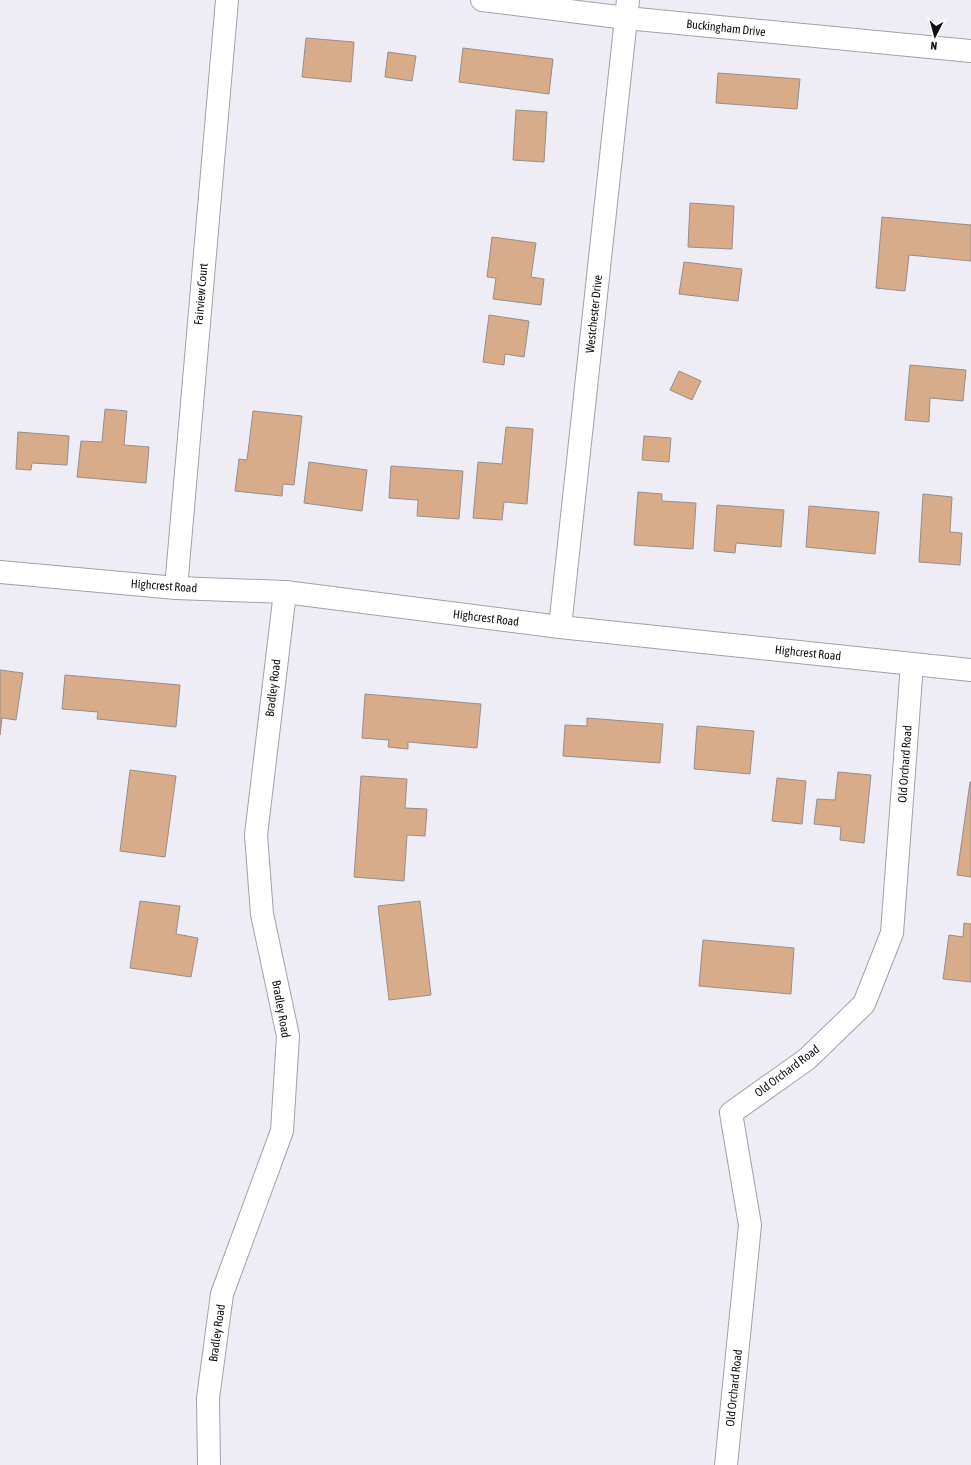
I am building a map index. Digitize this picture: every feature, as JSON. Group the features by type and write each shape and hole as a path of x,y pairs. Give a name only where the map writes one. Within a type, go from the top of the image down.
{"street":[{"name":"Fairview Court","path":"176,588 227,0"},
{"name":"Buckingham Drive","path":"482,0 627,9 971,52"},
{"name":"Westchester Drive","path":"560,627 627,9"},
{"name":"Highcrest Road","path":"0,572 176,588 285,592 560,627 971,670"},
{"name":"Bradley Road","path":"209,1465 208,1398 222,1294 282,1131 288,1036 262,914 256,835 285,592"},
{"name":"Old Orchard Road","path":"726,1465 750,1225 730,1113 807,1059 864,1004 892,933 912,664"}],"building":[{"path":"306,38 354,42 351,82 302,77"},
{"path":"463,48 553,59 549,94 459,82"},
{"path":"388,52 416,56 412,81 385,77"},
{"path":"718,73 800,79 797,109 716,103"},
{"path":"516,110 547,112 544,162 513,160"},
{"path":"690,203 734,206 732,249 688,247"},
{"path":"882,217 971,225 971,261 909,255 905,291 876,288"},
{"path":"492,237 536,243 531,277 544,279 541,305 493,299 496,278 487,277"},
{"path":"684,262 742,269 738,301 679,294"},
{"path":"489,315 529,321 524,357 505,354 504,365 483,362"},
{"path":"910,365 966,370 963,401 930,398 929,422 905,420"},
{"path":"679,371 701,381 692,400 670,390"},
{"path":"105,409 127,411 124,445 149,447 146,483 77,477 81,441 102,442"},
{"path":"253,411 302,416 294,485 283,484 282,496 235,491 239,459 247,460"},
{"path":"506,427 533,429 527,504 504,502 502,520 473,518 478,462 502,464"},
{"path":"18,432 69,436 67,465 32,463 31,470 16,469"},
{"path":"644,436 671,438 669,462 642,460"},
{"path":"309,462 367,470 362,511 304,503"},
{"path":"391,466 463,471 459,519 417,516 418,500 389,498"},
{"path":"638,492 662,494 662,501 696,503 693,549 634,545"},
{"path":"923,494 952,497 950,532 962,533 960,565 919,562"},
{"path":"717,505 784,510 781,547 736,543 735,553 714,551"},
{"path":"809,506 879,512 875,554 806,547"},
{"path":"0,670 23,673 16,720 2,718 0,735"},
{"path":"65,675 180,685 176,727 97,719 98,712 62,709"},
{"path":"365,694 481,704 477,748 408,742 408,749 388,747 389,740 362,738"},
{"path":"587,718 663,724 660,763 563,756 565,725 587,726"},
{"path":"697,726 754,731 750,774 694,769"},
{"path":"130,770 176,776 165,857 120,851"},
{"path":"838,772 871,775 864,843 840,840 841,827 814,824 817,799 835,800"},
{"path":"361,776 407,779 405,808 427,809 425,836 407,835 404,881 354,877"},
{"path":"777,778 806,781 802,824 772,821"},
{"path":"971,782 971,877 957,875"},
{"path":"140,901 180,906 176,934 198,938 191,977 130,968"},
{"path":"420,901 431,995 389,1000 378,906"},
{"path":"964,923 971,924 971,982 943,979 949,935 963,937"},
{"path":"703,940 794,948 791,994 699,986"}]}
